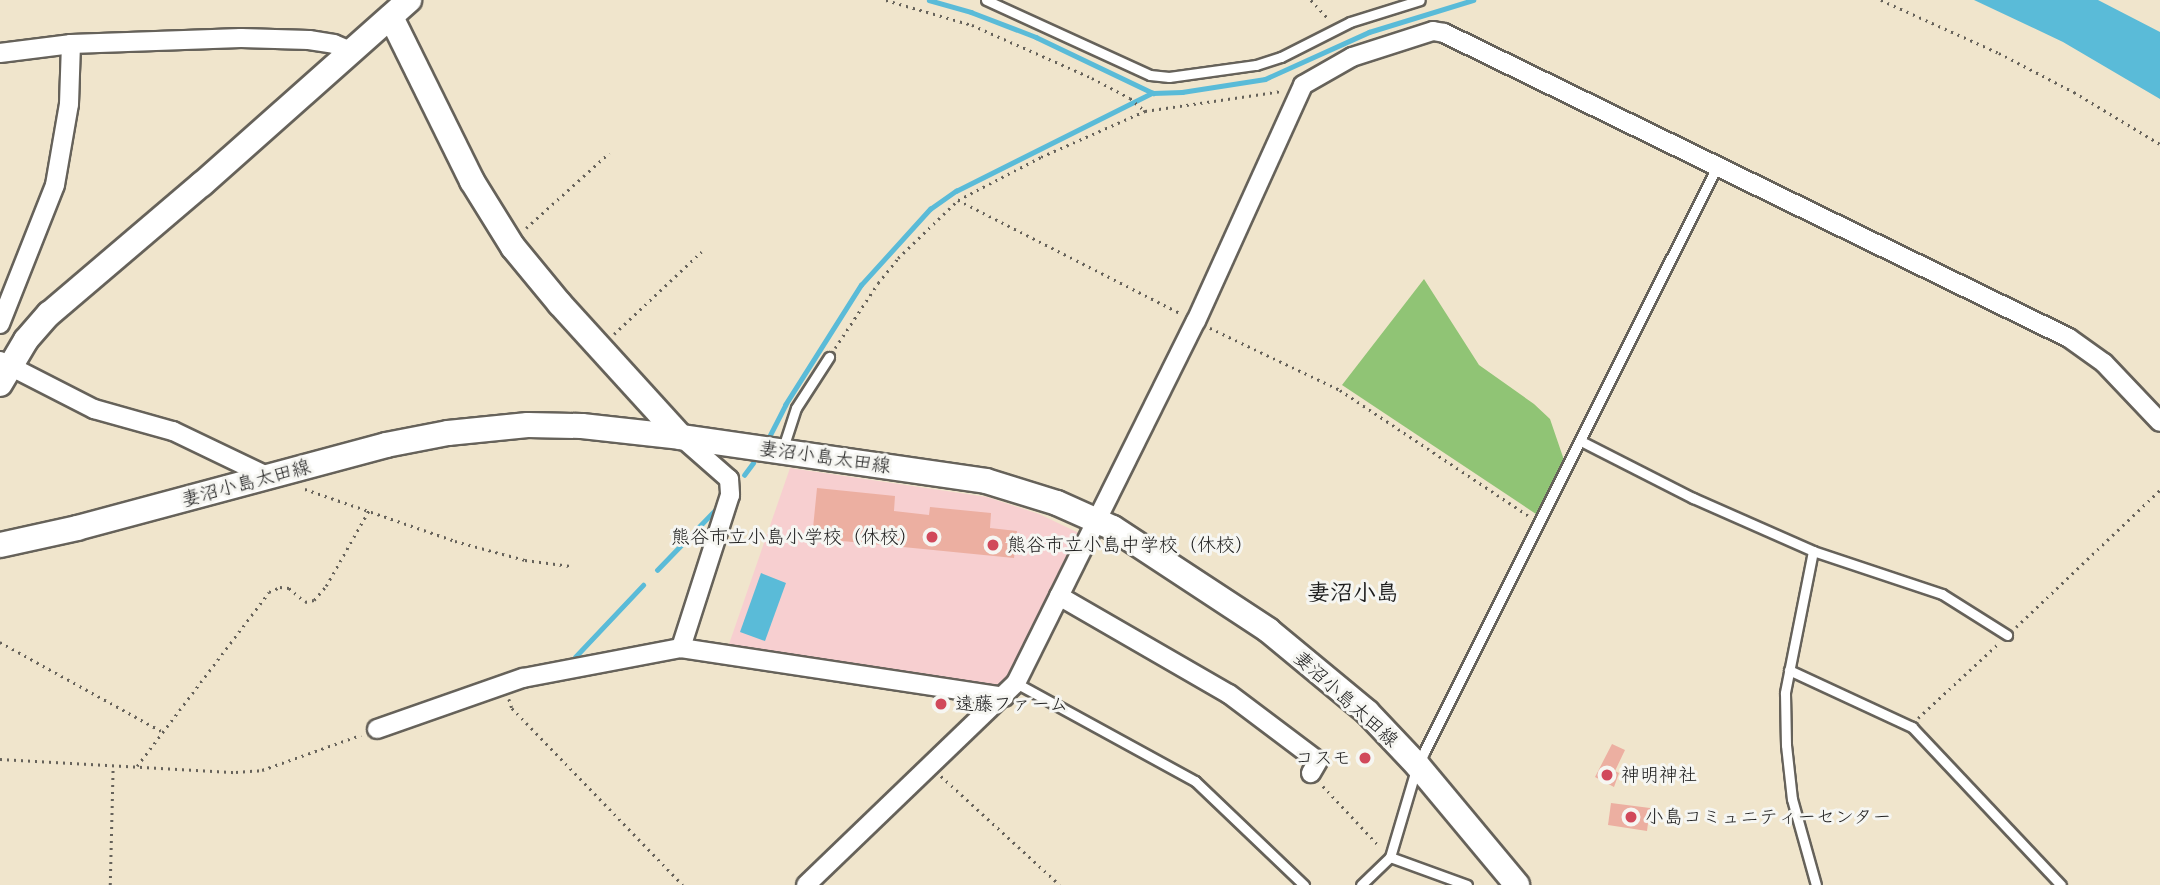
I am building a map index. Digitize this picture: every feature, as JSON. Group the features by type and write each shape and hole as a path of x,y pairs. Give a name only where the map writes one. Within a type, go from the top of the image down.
{"main road":[{"path":"3,371 48,314 400,9 471,181 510,242 599,348 681,437"},
{"name":"妻沼小島太田線","path":"0,545 77,528 386,445 498,427 556,424 681,437 986,481 1097,519 1155,553 1268,630 1342,690 1418,766 1517,885"}],"street":[{"path":"806,885 1016,683 1196,321 1303,85 1352,57 1433,31 1444,33 1716,169 2069,338 2105,363 2160,422"},
{"path":"0,53 71,44 255,38 334,44 353,52"},
{"path":"0,324 55,185 69,104 71,44"},
{"path":"3,371 94,409 173,431 269,477"},
{"path":"681,437 729,479 730,495 681,648"},
{"path":"1059,597 1229,694 1318,761 1311,773"},
{"path":"377,729 504,685 681,648 1004,697"}],"lane":[{"path":"986,0 1150,75 1160,77 1256,65 1281,57 1374,13 1420,0"},
{"path":"1362,885 1390,857 1418,766 1716,169"},
{"path":"782,450 796,408 829,357"},
{"path":"1581,441 1693,498 1813,551 1942,594 2007,635"},
{"path":"1813,551 1785,693 1790,784 1816,885"},
{"path":"1789,670 1912,727 2061,885"},
{"path":"1016,683 1195,781 1304,885"},
{"path":"1390,857 1467,885"}],"path":[{"path":"886,0 983,30 1092,78 1129,97 1145,111"},
{"path":"1311,0 1338,28"},
{"path":"1881,0 2042,75 2160,144"},
{"path":"829,357 877,283 940,215 958,200 1041,157 1145,111 1303,85"},
{"path":"510,242 609,153"},
{"path":"958,200 1196,321 1340,390 1540,524"},
{"path":"599,348 701,252"},
{"path":"269,477 455,541 525,560 571,566"},
{"path":"1912,727 2160,489"},
{"path":"137,766 269,592 279,587 289,588 305,602 314,600 326,586 369,510"},
{"path":"0,642 162,731"},
{"path":"504,685 512,708 683,885"},
{"path":"0,759 236,772 262,770 377,729"},
{"path":"110,885 113,765"},
{"path":"931,766 1060,885"},
{"path":"1311,773 1390,857"}],"shaded area":[{"path":"790,468 987,497 1039,514 1079,533 1011,678 997,687 728,647"}],"green space":[{"path":"1424,279 1479,365 1534,404 1550,419 1564,460 1536,514 1342,385"}],"water":[{"path":"1974,0 2098,0 2160,32 2160,99 2063,42"},
{"path":"761,573 786,583 765,641 740,632"}],"building":[{"path":"817,488 895,496 894,511 929,515 930,507 991,513 990,528 1017,531 1014,558 812,538"},
{"path":"1612,744 1625,750 1615,771 1619,773 1614,787 1595,777"},
{"path":"1611,803 1650,808 1647,831 1608,825"}],"waterway":[{"path":"929,0 971,12 1036,37 1153,93 1182,92 1265,79 1369,32 1473,0"},
{"path":"769,437 785,405 861,285 930,209 956,191 1152,93"},
{"path":"744,475 753,463"},
{"path":"657,570 717,508"},
{"path":"575,657 643,585"}],"place":[{"name":"熊谷市立小島小学校（休校）","path":"932,537"},
{"name":"熊谷市立小島中学校（休校）","path":"993,545"},
{"name":"遠藤ファーム","path":"941,704"},
{"name":"コスモ","path":"1365,758"},
{"name":"神明神社","path":"1607,775"},
{"name":"小島コミュニティーセンター","path":"1631,817"}],"district":[{"name":"妻沼小島","path":"1353,592"}]}
